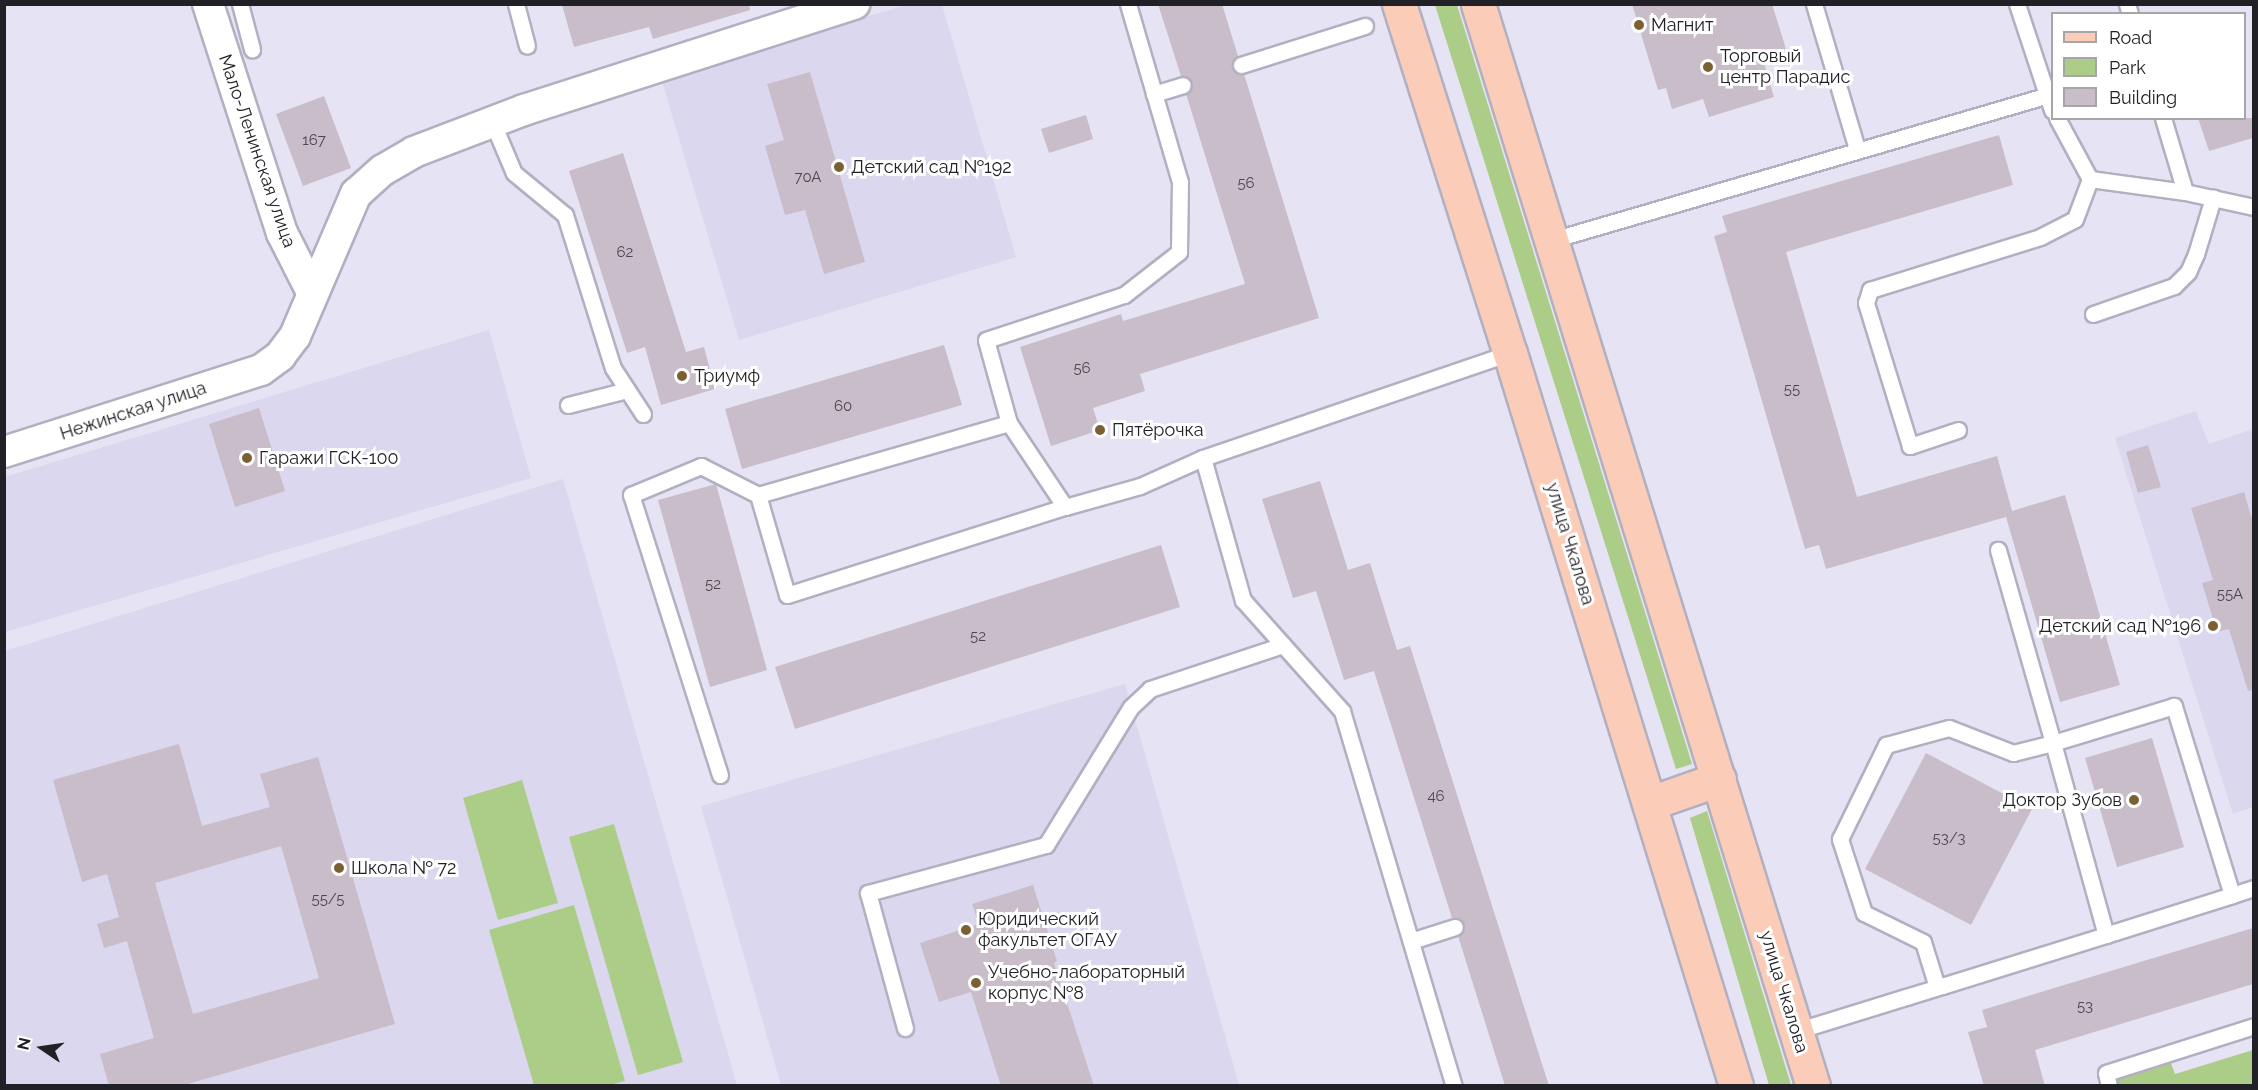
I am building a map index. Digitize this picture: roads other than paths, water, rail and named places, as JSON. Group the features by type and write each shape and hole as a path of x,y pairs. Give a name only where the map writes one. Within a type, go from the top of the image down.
{"main road":[{"name":"улица Чкалова","path":"1399,4 1510,353 1736,1086"},
{"name":"улица Чкалова","path":"1478,4 1812,1086"},
{"path":"1650,803 1719,779"}],"street":[{"name":"Мало-Ленинская улица","path":"208,4 282,233 313,294"},
{"path":"313,294 356,194 382,170 414,152 492,121 845,12"},
{"name":"Нежинская улица","path":"4,452 261,370 280,356 295,336 313,294"}],"lane":[{"path":"240,4 252,49"},
{"path":"516,4 528,46"},
{"path":"1065,507 1009,423 986,340 1124,295 1179,252 1180,182 1128,4"},
{"path":"1814,4 1857,149"},
{"path":"1552,240 1857,149 2049,103 2017,4"},
{"path":"1241,65 1365,26"},
{"path":"1154,94 1183,85"},
{"path":"1958,430 1910,446 1866,303 1870,290 2040,237 2075,219 2090,179 2058,120"},
{"path":"2164,120 2186,192"},
{"path":"492,121 514,173 565,215 613,368 643,414"},
{"path":"2090,179 2186,192 2253,207"},
{"path":"2094,314 2174,286 2188,272 2196,254 2213,198"},
{"path":"758,495 787,595 1065,507 1140,486 1203,458 1510,353"},
{"path":"568,405 627,390"},
{"path":"720,776 631,495 701,466 758,495 1009,423"},
{"path":"1203,458 1243,600 1342,711 1454,1086"},
{"path":"1998,550 2106,935"},
{"path":"906,1028 868,893 1046,845 1131,707 1150,689 1283,645"},
{"path":"1937,987 1923,942 1864,913 1840,839 1886,745 1949,728 2013,753 2174,706 2232,895"},
{"path":"1796,1031 2253,888"},
{"path":"1411,941 1455,927"},
{"path":"2109,1086 2106,1073 2253,1026"}],"place":[{"name":"Магнит","path":"1639,25"},
{"name":"Торговый центр Парадис","path":"1708,67"},
{"name":"Детский сад №192","path":"839,167"},
{"name":"Триумф","path":"682,376"},
{"name":"Пятёрочка","path":"1100,430"},
{"name":"Гаражи ГСК-100","path":"247,458"},
{"name":"Детский сад №196","path":"2213,626"},
{"name":"Доктор Зубов","path":"2134,800"},
{"name":"Школа № 72","path":"339,868"},
{"name":"Юридический факультет ОГАУ","path":"966,930"},
{"name":"Учебно-лабораторный корпус №8","path":"976,983"}]}
